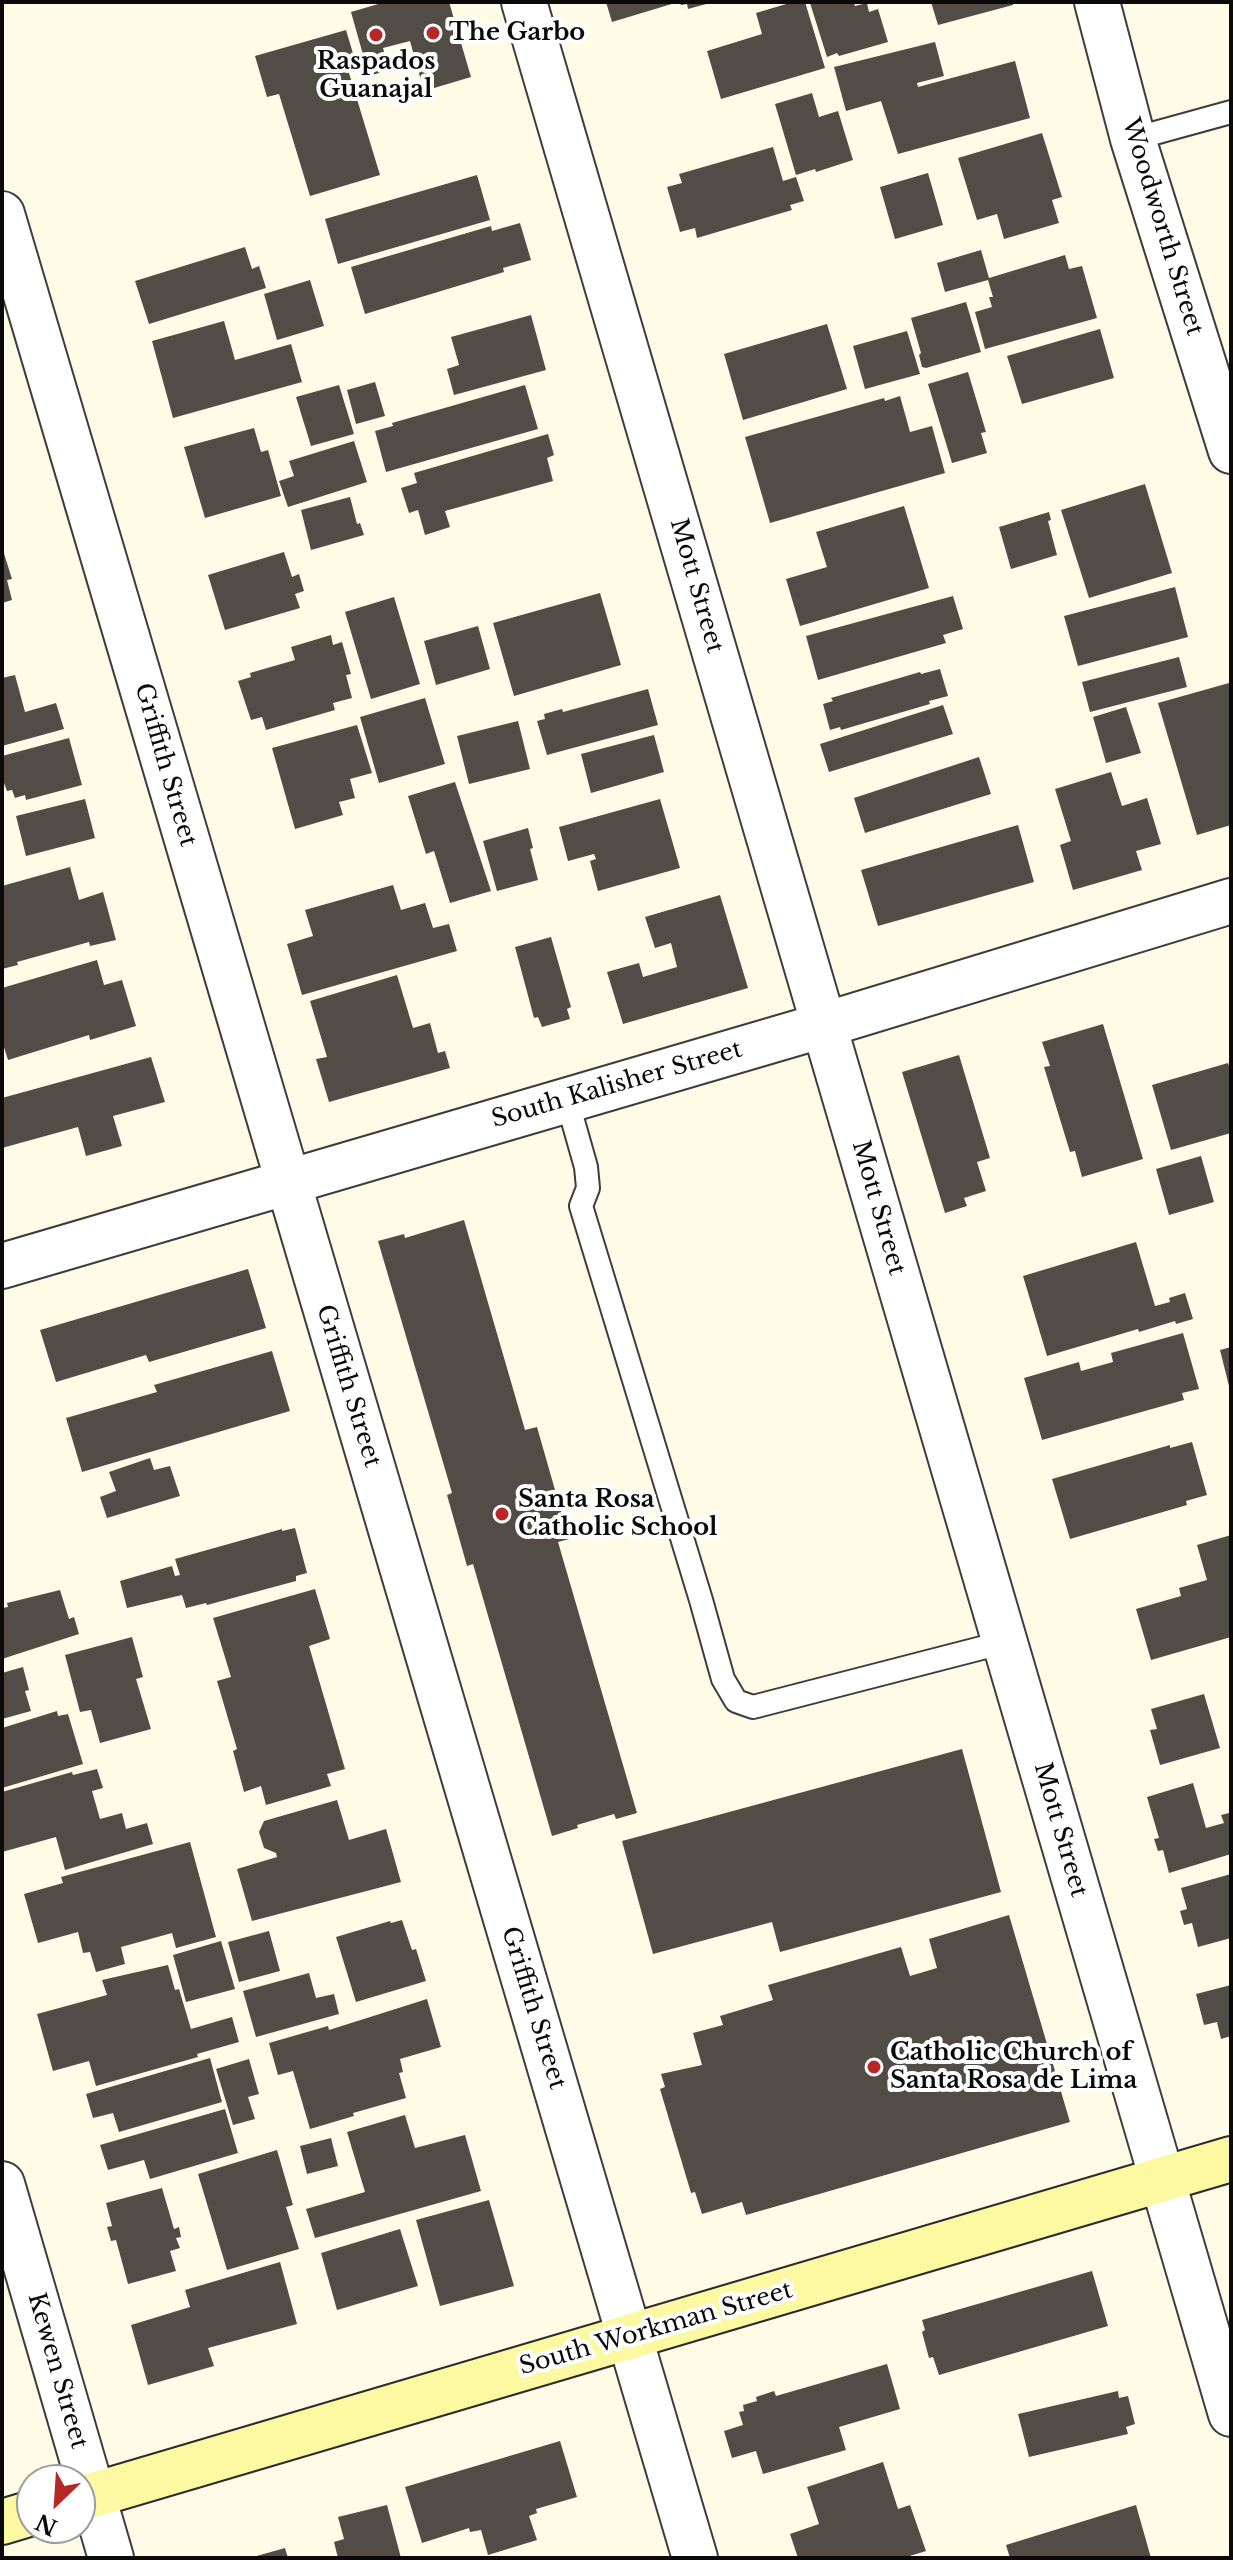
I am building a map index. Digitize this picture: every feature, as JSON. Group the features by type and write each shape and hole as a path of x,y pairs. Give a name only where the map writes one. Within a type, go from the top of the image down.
{"main road":[{"name":"South Workman Street","path":"96,2494 1231,2159"}],"street":[{"name":"Mott Street","path":"524,2 1231,2414"},
{"name":"Woodworth Street","path":"1097,2 1133,139 1231,451"},
{"name":"Griffith Street","path":"2,214 695,2558"},
{"name":"South Kalisher Street","path":"2,1266 824,1025 1231,901"},
{"name":"Kewen Street","path":"2,2184 77,2464"},
{"name":"Kewen Street","path":"96,2521 111,2558"}],"lane":[{"path":"1133,139 1231,112"},
{"path":"567,1100 586,1167 588,1188 581,1206 723,1679 736,1701 753,1707 1005,1642"}],"building":[{"path":"385,2 449,2 471,77 424,91 410,41 383,48 389,70 369,76 351,12"},
{"path":"606,2 675,2 675,3 612,22"},
{"path":"680,2 710,3 688,9 687,4 681,5"},
{"path":"793,2 805,2 825,68 721,99 707,51 762,34 756,13"},
{"path":"854,2 855,6 867,3 869,12 878,9 888,42 827,57 810,3"},
{"path":"931,2 1013,2 1013,5 938,25"},
{"path":"346,30 358,70 349,73 380,175 310,196 279,94 267,97 255,56"},
{"path":"935,42 944,76 917,83 918,87 1015,61 1030,118 898,154 881,101 846,111 834,67"},
{"path":"812,93 819,117 838,111 853,160 796,175 775,104"},
{"path":"1042,133 1062,197 1052,200 1059,223 1004,239 997,214 977,220 958,158"},
{"path":"773,147 783,181 796,177 804,201 790,205 792,210 697,238 695,228 680,232 667,187 682,183 679,174"},
{"path":"928,173 943,225 895,239 880,187"},
{"path":"477,175 490,220 338,264 325,219"},
{"path":"520,223 531,260 503,268 504,272 365,314 351,267 491,226 492,231"},
{"path":"245,247 252,269 259,266 266,288 149,324 135,281"},
{"path":"981,250 989,278 1065,255 1069,269 1082,266 1097,318 985,349 975,312 992,307 989,297 993,297 988,280 945,292 937,263"},
{"path":"310,280 324,326 277,340 264,294"},
{"path":"966,302 981,352 922,367 911,318"},
{"path":"531,315 546,370 454,395 447,369 459,365 451,337"},
{"path":"224,321 235,360 291,344 302,382 173,418 152,341"},
{"path":"827,324 847,389 743,420 724,354"},
{"path":"1100,329 1114,378 1022,404 1007,356"},
{"path":"907,331 920,374 865,389 853,346"},
{"path":"968,372 986,432 981,433 987,453 952,463 928,384"},
{"path":"375,382 385,416 356,424 347,390"},
{"path":"339,385 354,434 311,446 296,397"},
{"path":"525,385 538,429 386,472 375,431 393,426 392,423"},
{"path":"900,396 910,432 932,426 945,473 770,523 745,437"},
{"path":"254,428 261,452 268,450 281,496 205,518 184,447"},
{"path":"548,434 554,455 547,458 553,481 445,511 450,527 425,535 418,510 409,513 401,488 417,483 414,473"},
{"path":"354,441 367,482 288,507 279,481 294,476 289,461"},
{"path":"1145,484 1172,573 1089,598 1061,510"},
{"path":"350,497 357,524 360,523 364,535 311,550 301,510"},
{"path":"904,506 929,588 800,626 786,579 827,567 816,532"},
{"path":"1049,512 1051,520 1048,521 1057,555 1011,569 999,527"},
{"path":"2,547 12,579 7,580 12,600 2,603"},
{"path":"284,552 292,577 299,574 304,591 295,594 300,608 225,630 208,575"},
{"path":"1175,587 1188,637 1078,666 1064,616"},
{"path":"600,593 621,665 514,696 493,623"},
{"path":"953,596 963,629 943,635 946,643 818,680 806,636"},
{"path":"394,597 420,684 371,699 345,612"},
{"path":"478,626 490,669 436,685 424,641"},
{"path":"331,635 333,645 342,642 351,674 346,675 352,698 333,703 335,710 266,730 262,717 251,720 238,681 251,677 250,673 295,660 291,647"},
{"path":"1179,657 1187,687 1090,712 1082,682"},
{"path":"940,669 948,696 841,730 840,727 830,730 823,704 833,701 831,698"},
{"path":"15,675 25,712 56,703 64,729 2,746 2,678"},
{"path":"1229,683 1231,825 1197,835 1158,703"},
{"path":"648,689 658,725 547,755 537,721 545,719 544,714 562,709 563,712"},
{"path":"425,698 445,764 379,783 360,717"},
{"path":"943,705 953,734 829,772 820,744"},
{"path":"1126,707 1141,753 1106,763 1093,717"},
{"path":"518,721 530,769 469,784 457,736"},
{"path":"357,725 372,773 350,779 355,798 339,802 343,815 295,829 272,748"},
{"path":"654,735 664,772 591,793 581,754"},
{"path":"69,738 82,785 26,800 25,795 15,798 12,790 7,791 2,784 2,756"},
{"path":"979,757 991,794 865,833 854,798"},
{"path":"1111,772 1122,806 1147,798 1161,844 1136,851 1142,870 1073,890 1060,845 1071,841 1055,789"},
{"path":"455,782 491,891 450,903 434,851 426,854 408,796"},
{"path":"85,799 95,838 26,856 16,816"},
{"path":"660,799 680,868 598,891 590,861 596,859 594,854 568,861 559,827"},
{"path":"1018,825 1034,882 878,926 861,870"},
{"path":"528,828 538,880 497,891 483,841"},
{"path":"70,867 79,900 103,892 116,940 90,946 89,942 2,969 2,886"},
{"path":"393,885 401,910 425,903 433,928 449,924 457,951 302,995 287,944 313,936 305,910"},
{"path":"720,895 748,988 623,1024 607,972 639,963 643,977 677,967 671,943 655,948 645,917"},
{"path":"551,937 571,1007 567,1009 570,1019 542,1027 538,1017 534,1018 515,947"},
{"path":"97,960 104,985 122,980 136,1026 90,1040 89,1035 8,1060 2,1041 2,988"},
{"path":"397,975 413,1028 430,1023 438,1053 445,1051 450,1068 329,1102 316,1059 327,1057 310,1001"},
{"path":"1103,1024 1143,1159 1082,1177 1075,1151 1070,1152 1044,1067 1050,1066 1042,1042"},
{"path":"959,1055 990,1158 977,1162 986,1191 964,1198 967,1206 945,1213 902,1072"},
{"path":"151,1057 165,1102 113,1116 122,1146 86,1156 78,1127 2,1148 2,1098"},
{"path":"1228,1063 1231,1072 1231,1133 1171,1150 1152,1085"},
{"path":"1201,1156 1214,1202 1169,1215 1156,1169"},
{"path":"464,1220 525,1430 537,1427 569,1539 558,1542 637,1813 616,1819 614,1814 552,1836 473,1564 467,1566 447,1495 452,1493 378,1241 404,1234 405,1238"},
{"path":"1136,1242 1155,1306 1185,1293 1193,1319 1139,1332 1138,1329 1047,1356 1023,1276"},
{"path":"248,1269 266,1328 149,1362 146,1355 56,1382 40,1330"},
{"path":"1183,1333 1199,1389 1182,1393 1184,1400 1042,1440 1024,1378 1079,1362 1081,1371 1113,1362 1111,1353"},
{"path":"1231,1347 1231,1390 1230,1390 1220,1350"},
{"path":"272,1351 290,1411 82,1472 66,1418 157,1392 154,1385"},
{"path":"1192,1442 1207,1495 1186,1501 1187,1505 1070,1539 1052,1479 1170,1445 1170,1448"},
{"path":"150,1458 154,1470 170,1466 180,1496 107,1518 100,1497 116,1491 109,1472"},
{"path":"295,1528 307,1573 296,1576 296,1581 207,1605 186,1608 182,1595 127,1608 120,1581 172,1566 175,1576 180,1575 175,1559"},
{"path":"1231,1535 1231,1637 1151,1660 1136,1609 1181,1596 1179,1588 1207,1580 1197,1545"},
{"path":"315,1589 330,1639 309,1646 345,1769 327,1774 331,1786 266,1805 261,1786 244,1792 233,1751 237,1749 217,1681 231,1677 213,1618"},
{"path":"60,1590 69,1619 74,1617 79,1634 2,1659 2,1608 8,1607 7,1603"},
{"path":"132,1637 143,1677 136,1679 151,1729 100,1743 91,1710 80,1712 65,1655"},
{"path":"23,1667 31,1711 2,1719 2,1673"},
{"path":"1204,1694 1220,1748 1160,1765 1150,1730 1157,1729 1151,1709"},
{"path":"57,1711 58,1716 68,1714 83,1764 2,1788 2,1728"},
{"path":"962,1749 1001,1892 780,1952 772,1922 653,1954 622,1841"},
{"path":"97,1769 103,1788 92,1791 100,1819 122,1813 126,1829 147,1823 153,1844 65,1870 56,1837 2,1852 2,1792 72,1772 73,1775"},
{"path":"1193,1783 1206,1828 1224,1823 1221,1815 1229,1813 1231,1854 1169,1873 1163,1850 1158,1851 1154,1839 1159,1838 1147,1797"},
{"path":"337,1800 349,1840 386,1829 401,1882 252,1921 237,1869 277,1857 276,1853 264,1848 259,1832 264,1821"},
{"path":"190,1842 216,1937 176,1948 172,1933 121,1947 125,1964 96,1972 90,1952 83,1953 78,1932 38,1943 24,1894 63,1883 61,1877"},
{"path":"1231,1874 1231,1938 1198,1947 1192,1923 1184,1925 1180,1911 1187,1909 1181,1888"},
{"name":"Catholic Church of Santa Rosa de Lima","path":"1009,1915 1070,2122 746,2215 742,2202 702,2214 695,2192 691,2193 660,2089 665,2087 661,2074 702,2065 693,2033 723,2025 720,2016 773,2000 768,1985 901,1947 910,1976 937,1968 929,1939"},
{"path":"402,1920 412,1950 416,1949 426,1981 356,2002 336,1937"},
{"path":"269,1931 280,1971 239,1982 228,1942"},
{"path":"221,1941 235,1989 186,2002 173,1955"},
{"path":"168,1965 191,2029 232,2017 239,2042 96,2086 89,2061 53,2071 37,2014 107,1995 102,1980"},
{"path":"309,1973 316,1998 334,1994 339,2014 256,2037 243,1991"},
{"path":"1231,1985 1231,2036 1221,2039 1217,2022 1204,2025 1196,1994"},
{"path":"427,1999 441,2047 400,2059 403,2072 399,2073 406,2098 310,2129 293,2071 278,2075 269,2043 328,2026 329,2030"},
{"path":"210,2058 222,2102 119,2132 113,2113 93,2118 86,2094"},
{"path":"249,2059 259,2094 248,2097 255,2119 233,2125 216,2069"},
{"path":"225,2109 238,2153 150,2179 144,2160 108,2170 100,2145"},
{"path":"405,2115 415,2148 465,2135 481,2191 315,2238 306,2209 365,2192 347,2132"},
{"path":"331,2138 338,2166 307,2174 300,2146"},
{"path":"277,2150 293,2205 286,2207 299,2249 227,2270 198,2174"},
{"path":"162,2188 174,2229 179,2227 181,2237 176,2238 180,2248 170,2251 176,2271 128,2284 116,2240 111,2241 107,2227 112,2226 106,2203"},
{"path":"489,2200 514,2286 440,2306 416,2220"},
{"path":"400,2229 418,2286 337,2310 321,2253"},
{"path":"280,2262 297,2324 208,2348 214,2366 148,2385 131,2325 190,2307 185,2290"},
{"path":"1092,2271 1108,2326 939,2375 933,2357 929,2358 922,2320"},
{"path":"887,2364 900,2409 839,2427 846,2450 763,2474 756,2451 732,2458 724,2431 743,2425 739,2412 744,2411 743,2405 757,2401 756,2397 774,2391 776,2396"},
{"path":"1118,2391 1119,2398 1128,2396 1135,2424 1126,2427 1128,2434 1029,2457 1018,2414"},
{"path":"560,2441 577,2497 536,2509 537,2513 529,2516 537,2540 488,2555 481,2530 470,2532 469,2528 422,2543 405,2487"},
{"path":"883,2462 898,2509 910,2505 926,2551 903,2558 798,2558 790,2534 819,2524 807,2487"},
{"path":"387,2505 401,2558 338,2558 334,2542 344,2539 338,2517"},
{"path":"1136,2505 1151,2558 1010,2558 1006,2545"},
{"path":"285,2548 288,2558 253,2558 253,2557"}],"place":[{"name":"The Garbo","path":"433,33"},
{"name":"Raspados Guanajal","path":"376,35"},
{"name":"Santa Rosa Catholic School","path":"502,1514"},
{"name":"Catholic Church of Santa Rosa de Lima","path":"874,2067"}]}
